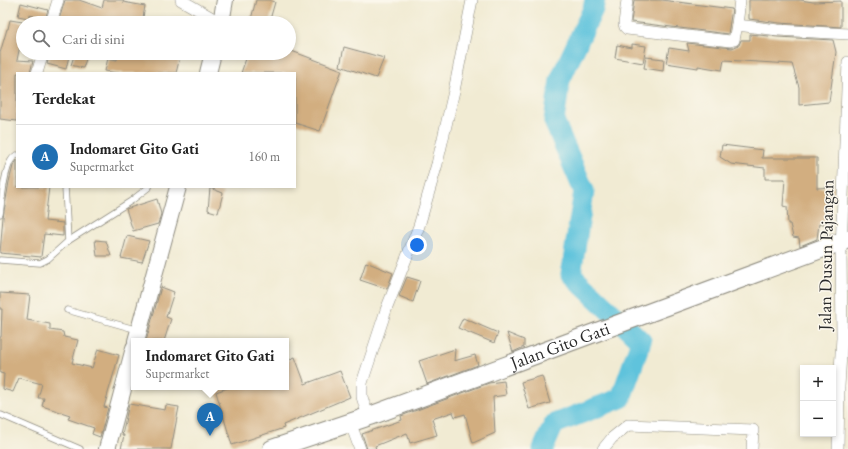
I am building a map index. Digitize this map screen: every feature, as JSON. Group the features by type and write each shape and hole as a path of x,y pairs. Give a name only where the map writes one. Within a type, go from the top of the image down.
{"main road":[{"path":"222,16 225,0"},
{"path":"208,72 211,60"},
{"path":"138,335 178,188"},
{"name":"Jalan Gito Gati","path":"272,449 368,416 845,240"},
{"path":"107,449 131,359"}],"street":[{"path":"53,16 58,0"},
{"path":"181,0 209,16"},
{"path":"368,416 362,397 362,383 386,310 419,226 438,164 472,0"},
{"path":"627,0 624,24 627,29 730,41 734,40 740,0"},
{"path":"737,25 778,30 848,34"},
{"path":"37,72 41,60"},
{"name":"Jalan Dusun Pajangan","path":"838,449 839,387 845,337 848,62"},
{"path":"350,422 360,449"},
{"path":"603,449 612,438 628,425 753,430 752,449"}],"lane":[{"path":"0,214 9,162 14,156 16,156"},
{"path":"65,188 68,241"},
{"path":"0,260 40,263 48,259 68,241 131,201 148,188"},
{"path":"67,310 138,335"},
{"path":"1,415 80,449"}],"building":[{"path":"65,0 79,0 102,8 104,0 124,0 123,2 145,6 143,16 60,16"},
{"path":"256,0 268,0 275,2 271,16 252,16"},
{"path":"634,0 662,0 732,9 728,34 631,22"},
{"path":"749,0 800,0 813,2 841,1 841,27 779,23 749,19"},
{"path":"21,3 48,10 46,16 18,16"},
{"path":"10,20 16,21 16,60 33,61 30,72 16,72 16,121 0,119 0,53"},
{"path":"750,34 833,40 836,52 829,102 799,105 799,87 792,64 724,60 722,70 666,63 669,48 689,51 687,43 732,48 739,45 741,40 750,40"},
{"path":"632,44 646,46 643,63 615,58 617,45 632,48"},
{"path":"344,47 384,58 376,78 340,66"},
{"path":"296,53 342,70 320,131 296,123 296,72 241,72 246,60 296,60"},
{"path":"646,57 664,59 663,71 644,68"},
{"path":"48,60 68,60 66,69 47,64"},
{"path":"73,60 86,60 83,68 71,65"},
{"path":"108,60 179,60 176,72 105,71"},
{"path":"722,145 763,150 762,158 817,158 817,188 834,187 833,197 830,197 830,224 819,224 817,239 800,246 799,238 793,237 790,224 788,224 787,207 783,206 785,179 765,179 765,168 731,164 720,157"},
{"path":"16,162 16,188 49,188 45,221 63,223 63,236 44,234 41,257 0,253 3,217 13,166"},
{"path":"210,188 223,193 218,213 208,210"},
{"path":"157,199 161,214 158,224 133,231 126,209"},
{"path":"127,236 149,241 142,262 121,258"},
{"path":"95,240 106,241 111,256 97,256"},
{"path":"366,262 393,273 387,289 360,280"},
{"path":"407,277 420,281 413,302 399,296"},
{"path":"161,287 174,292 166,317 171,319 165,338 147,338"},
{"path":"0,293 30,295 27,320 50,324 50,330 63,332 64,337 78,340 72,363 92,368 98,349 119,355 104,407 108,408 100,437 92,434 94,428 68,419 70,415 42,406 44,398 38,398 42,384 19,378 13,392 3,389 4,374 0,373 2,309 0,309"},
{"path":"463,318 498,333 494,343 458,328"},
{"path":"507,333 524,340 524,347 513,352"},
{"path":"455,349 454,361 475,355 478,365 427,384 419,361"},
{"path":"295,357 305,384 340,371 350,397 283,425 284,428 232,445 216,392 222,390 289,390 289,360"},
{"path":"542,376 550,403 529,409 521,382"},
{"path":"504,381 506,395 493,397 495,433 473,443 465,414 455,417 453,412 432,419 437,435 410,443 407,433 375,446 376,449 367,449 362,434 402,420 401,416 489,383"},
{"path":"129,404 165,410 166,405 179,407 171,449 121,449 124,435 122,435"}],"waterway":[{"path":"543,449 554,424 621,398 641,341 571,274 584,191 554,121 560,80 593,9 595,0"}],"place":[{"name":"Indomaret Gito Gati","path":"210,436"}]}
